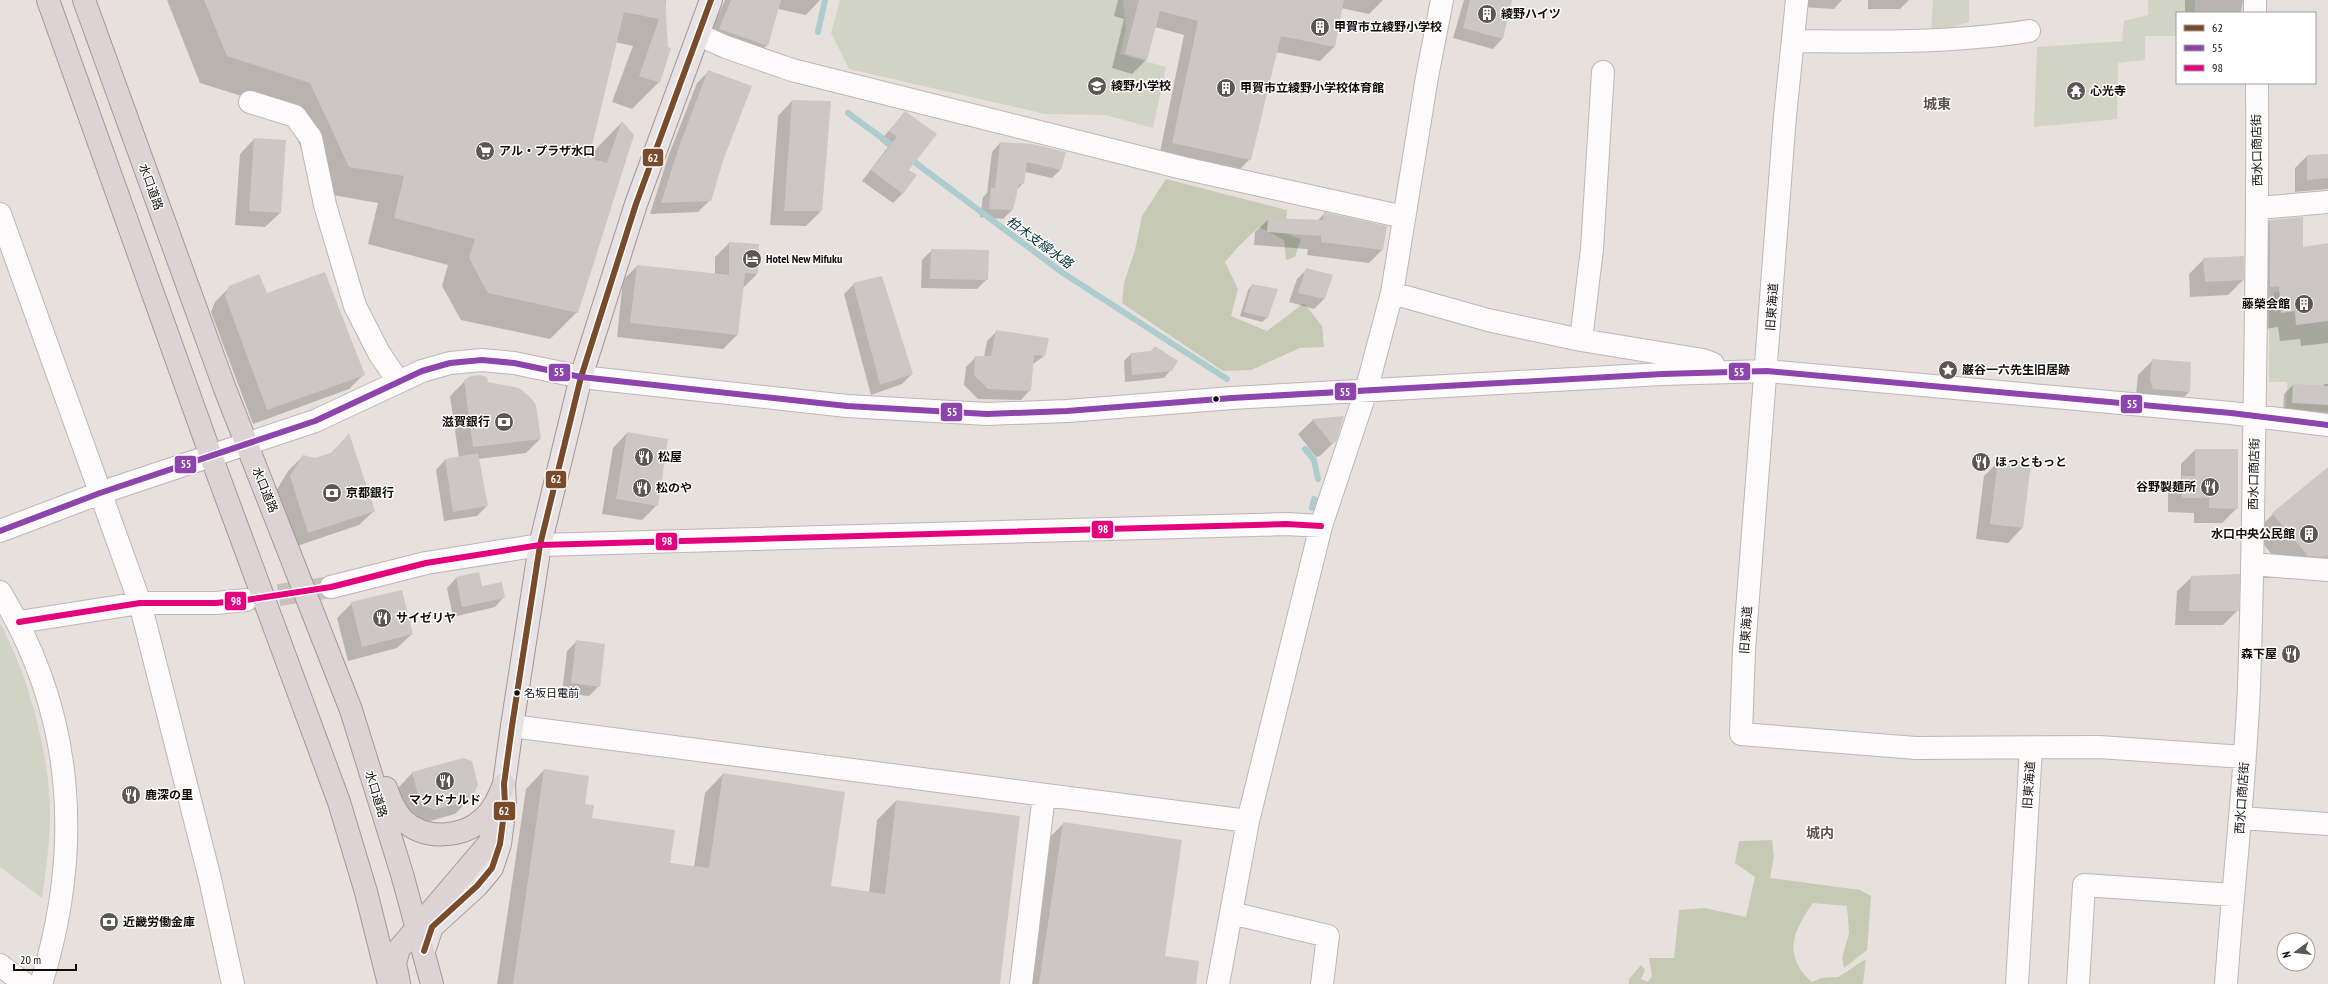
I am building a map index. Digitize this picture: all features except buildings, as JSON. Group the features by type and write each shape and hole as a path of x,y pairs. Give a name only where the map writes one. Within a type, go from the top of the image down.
{"highway":[{"path":"48,0 211,456 339,802 366,892 389,984"},
{"name":"水口道路","path":"84,0 164,225 247,445 351,710 417,927 432,984"},
{"path":"351,710 377,764 393,806 404,820 419,830 436,835 470,828 484,818 496,803"},
{"path":"399,984 396,956 417,927 490,842 496,803 504,784"}],"main road":[{"path":"424,951 432,926 477,886 492,868 501,836 505,805 504,784 540,545 581,377 595,329 636,204 711,0"}],"street":[{"path":"1218,984 1248,821 1321,526 1366,391 1392,293 1442,0"},
{"name":"旧東海道","path":"1797,0 1785,116 1767,371 1744,650 1740,734 1916,748 2031,748 2017,984"},
{"path":"2255,0 2255,12"},
{"path":"1793,42 1880,41 1998,36 2029,31"},
{"path":"699,35 726,47 792,70 1183,168 1404,217"},
{"path":"1581,340 1592,249 1603,72"},
{"name":"西水口商店街","path":"2226,984 2232,895 2241,818 2252,564 2258,208 2257,84"},
{"path":"250,102 295,116 311,138 324,205 355,306 379,353 398,381"},
{"path":"2258,208 2328,202"},
{"path":"2,227 140,603 210,879 233,984"},
{"path":"1392,293 1488,320 1581,340 1703,360 1732,371"},
{"path":"0,531 100,493 316,421 422,371 450,363 482,360 514,363 581,377 847,406 987,414 1067,411 1366,391 1732,371 1767,371 2255,416 2328,425"},
{"path":"330,587 426,563 540,545 1286,524 1321,526"},
{"path":"2252,564 2328,570"},
{"path":"0,592 19,622 39,671 55,723 65,777 66,868 51,951 41,984"},
{"path":"19,622 140,603 216,603 246,600"},
{"path":"512,726 1248,821"},
{"path":"2031,748 2100,747 2244,757"},
{"path":"1021,984 1044,794"},
{"path":"2241,818 2328,824"},
{"path":"2078,984 2084,885 2232,895"},
{"path":"1230,913 1328,936 1322,984"},
{"path":"0,965 25,984"}],"shaded area":[{"path":"840,0 1123,0 1126,29 1120,54 1166,67 1153,128 1106,115 1045,114 849,69 831,33"},
{"path":"1933,0 1969,0 1969,22 1931,34"},
{"path":"2148,0 2195,0 2195,12 2176,12 2176,36 2145,36 2145,60 2118,63 2117,119 2034,127 2037,47 2122,41 2124,21 2148,15"},
{"path":"2328,287 2328,412 2286,409 2287,382 2269,382 2269,299 2274,298 2274,292"},
{"path":"0,623 20,666 28,690 36,715 46,766 49,790 50,824 48,856 42,898 0,867"}],"green space":[{"path":"1166,179 1287,210 1285,233 1301,239 1295,257 1286,260 1284,240 1259,227 1225,262 1238,289 1231,316 1267,331 1304,303 1322,326 1324,347 1300,348 1251,370 1223,371 1122,303 1124,283 1135,250 1142,216"},
{"path":"1772,840 1774,857 1770,878 1860,890 1871,896 1867,950 1844,968 1842,958 1849,933 1847,906 1813,903 1800,924 1794,943 1794,953 1797,963 1812,982 1821,978 1838,977 1866,959 1863,984 1629,984 1629,979 1641,965 1645,970 1641,979 1648,982 1652,976 1649,958 1674,958 1679,910 1705,908 1746,917 1755,877 1735,863 1739,841"}],"waterway":[{"path":"818,32 825,0"},
{"name":"柏木支線水路","path":"848,113 897,149"},
{"name":"柏木支線水路","path":"909,158 1063,273 1227,379"},
{"path":"1305,449 1314,460 1318,479"},
{"name":"柏木支線水路","path":"1312,508 1314,499"}],"tunnel":[{"path":"246,600 331,587"}],"transit line":[{"name":"62","path":"424,951 432,927 477,886 492,868 500,844 505,805 504,784 540,545 581,377 636,204 711,0"},
{"name":"55","path":"0,531 100,493 315,421 422,371 450,363 482,360 514,363 581,377 847,406 987,414 1067,411 1232,398 1662,374 1767,371 2231,413 2328,425"},
{"name":"98","path":"19,622 140,603 216,603 246,600 331,587 426,563 540,545 1286,524 1321,526"}],"place":[{"name":"綾野ハイツ","path":"1487,14"},
{"name":"甲賀市立綾野小学校","path":"1320,27"},
{"name":"綾野小学校","path":"1097,86"},
{"name":"甲賀市立綾野小学校体育館","path":"1226,88"},
{"name":"心光寺","path":"2076,91"},
{"name":"アル・プラザ水口","path":"485,151"},
{"name":"Hotel New Mifuku","path":"752,259"},
{"name":"藤榮会館","path":"2304,304"},
{"name":"巌谷一六先生旧居跡","path":"1948,370"},
{"name":"滋賀銀行","path":"504,422"},
{"name":"松屋","path":"644,457"},
{"name":"ほっともっと","path":"1981,462"},
{"name":"谷野製麺所","path":"2210,487"},
{"name":"松のや","path":"642,488"},
{"name":"京都銀行","path":"332,493"},
{"name":"水口中央公民館","path":"2309,534"},
{"name":"サイゼリヤ","path":"382,618"},
{"name":"森下屋","path":"2291,654"},
{"name":"名坂日電前","path":"517,693"},
{"name":"マクドナルド","path":"445,781"},
{"name":"鹿深の里","path":"131,795"},
{"name":"近畿労働金庫","path":"109,922"}],"district":[{"name":"城東","path":"1937,104"},
{"name":"城内","path":"1820,833"}]}
